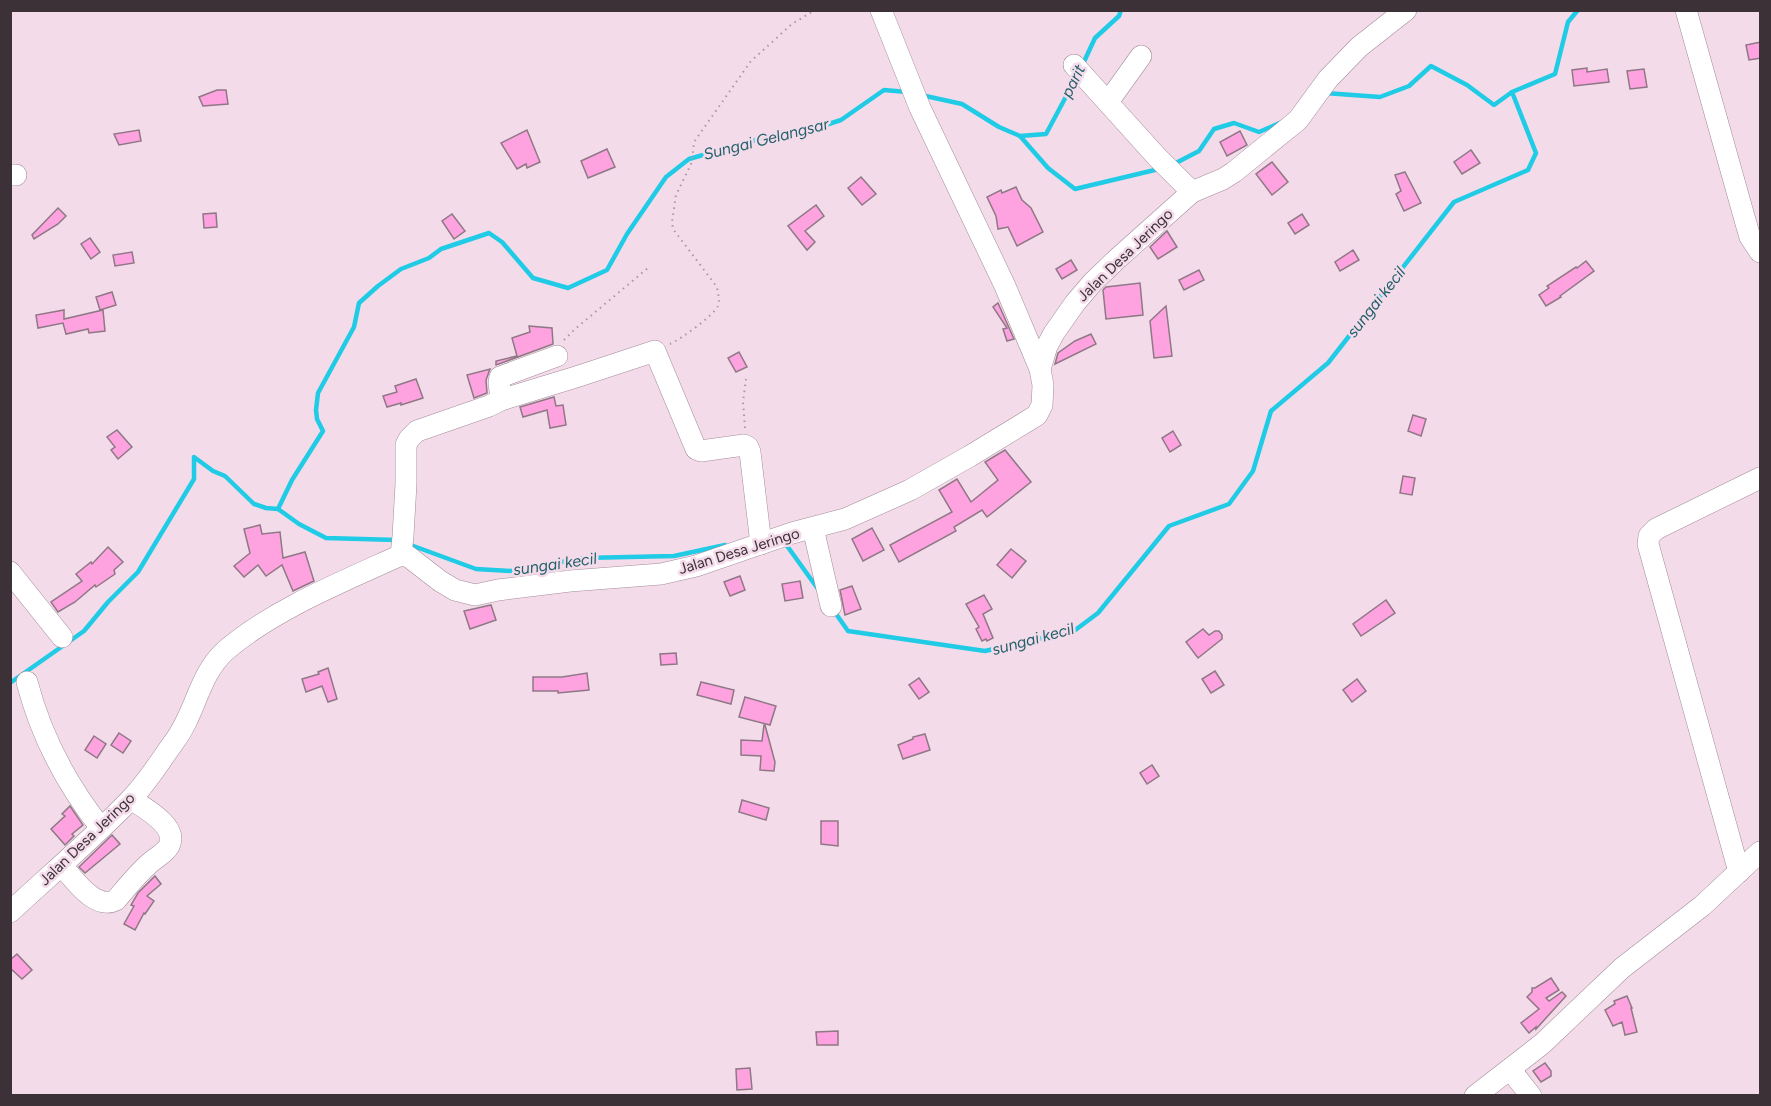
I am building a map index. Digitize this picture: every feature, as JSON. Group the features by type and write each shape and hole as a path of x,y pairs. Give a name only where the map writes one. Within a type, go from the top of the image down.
{"street":[{"path":"881,10 921,108 1005,286 1040,369"},
{"name":"Jalan Desa Jeringo","path":"10,912 62,866 131,799 177,739 189,717 208,670 224,652 258,626 303,601 403,537 409,557 455,590 475,594 570,580 661,574 696,566 762,537 792,533 845,519 910,490 1036,415 1044,396 1040,369 1047,346 1075,303 1101,274 1192,192 1234,172 1298,120 1328,79 1359,47 1406,10"},
{"path":"1686,10 1747,227 1755,246 1761,252"},
{"path":"1108,102 1141,56"},
{"path":"1074,65 1192,192"},
{"path":"403,537 406,445 417,431 501,400 655,351 696,449 701,451 744,445 748,447 762,537"},
{"path":"501,400 500,376 557,356"},
{"path":"1739,872 1648,544 1649,536 1656,529 1761,478"},
{"path":"813,528 831,606"},
{"path":"10,572 62,637"},
{"path":"27,682 34,708 60,767 81,803 101,828"},
{"path":"62,866 92,897 103,903 116,900 151,862 166,850 170,842 169,831 161,820 131,799"},
{"path":"1475,1095 1548,1038 1622,968 1702,906 1761,852"},
{"path":"1510,1069 1531,1095"}],"path":[{"path":"655,351 681,339 717,308 720,298 717,287 674,229 672,222 676,195 692,162 694,142 751,62 792,24 815,10"},
{"path":"557,356 560,345 568,335 648,268"},
{"path":"744,445 746,433 743,402 746,379"}],"building":[{"path":"1761,42 1761,58 1749,60 1746,45"},
{"path":"1587,68 1587,72 1607,69 1609,82 1574,86 1572,70"},
{"path":"1644,69 1647,87 1630,89 1627,71"},
{"path":"217,90 226,90 228,104 203,106 199,97"},
{"path":"139,130 141,141 119,145 114,134"},
{"path":"527,130 540,162 527,168 526,164 517,169 501,143"},
{"path":"1240,131 1247,145 1227,156 1220,142"},
{"path":"607,149 615,167 588,178 581,161"},
{"path":"1471,150 1480,163 1462,174 1454,162"},
{"path":"1272,162 1288,182 1272,195 1256,174"},
{"path":"1405,172 1421,203 1404,211 1396,194 1401,191 1395,175"},
{"path":"861,177 876,194 862,205 848,188"},
{"path":"1016,187 1022,200 1031,208 1043,232 1017,246 1008,227 998,229 996,216 987,197 1001,190 1002,193"},
{"path":"816,205 824,216 805,231 815,242 807,250 788,226"},
{"path":"58,208 66,216 58,224 34,239 32,235"},
{"path":"216,213 217,227 204,228 203,214"},
{"path":"452,214 465,231 454,239 442,221"},
{"path":"1302,214 1309,225 1295,234 1288,223"},
{"path":"1167,231 1177,247 1158,259 1150,247"},
{"path":"90,238 100,252 91,259 81,244"},
{"path":"1353,250 1359,260 1340,271 1335,262"},
{"path":"132,252 134,263 115,266 113,255"},
{"path":"1071,260 1077,270 1062,279 1056,269"},
{"path":"1586,261 1594,271 1546,306 1539,295 1549,288 1547,286"},
{"path":"1199,270 1204,280 1184,290 1179,280"},
{"path":"1140,283 1143,315 1106,319 1103,290 1106,287"},
{"path":"112,292 116,305 100,310 96,297"},
{"path":"998,303 1014,339 1007,341 1003,329 1007,328 993,307"},
{"path":"1166,306 1172,356 1154,358 1150,321"},
{"path":"64,310 64,319 103,310 105,331 89,333 88,329 66,334 63,323 38,328 36,315"},
{"path":"529,326 552,328 553,344 496,365 496,361 517,356 512,338 530,332"},
{"path":"1091,334 1096,344 1055,364 1058,353 1075,341"},
{"path":"739,352 747,367 736,372 728,358"},
{"path":"490,369 486,380 487,393 474,398 467,375"},
{"path":"416,379 423,398 387,407 383,396 397,392 395,386"},
{"path":"554,397 556,406 563,405 566,425 550,428 547,410 523,417 520,407"},
{"path":"1413,415 1426,419 1421,436 1408,431"},
{"path":"117,430 132,447 118,459 111,450 115,447 107,437"},
{"path":"1173,431 1181,445 1170,452 1162,438"},
{"path":"1005,450 1031,482 987,517 982,510 954,527 956,531 899,562 890,545 952,512 939,490 957,479 971,502 998,480 985,462"},
{"path":"1403,476 1415,478 1412,495 1400,493"},
{"path":"260,525 262,534 280,532 283,558 305,552 314,581 293,591 282,565 266,576 258,565 244,577 234,566 250,553 244,529"},
{"path":"872,528 884,550 863,561 852,539"},
{"path":"108,547 123,562 114,570 115,574 96,587 95,585 75,602 58,612 51,602 82,581 76,574 91,562 92,564"},
{"path":"1011,549 1026,561 1012,578 997,565"},
{"path":"740,576 745,590 730,596 724,582"},
{"path":"800,581 803,598 785,601 782,584"},
{"path":"852,586 861,609 845,615 840,590"},
{"path":"984,595 992,609 983,614 993,638 987,641 986,639 982,641 976,629 979,627 966,604"},
{"path":"1386,600 1395,613 1361,636 1353,624"},
{"path":"491,605 496,620 470,629 464,611"},
{"path":"1203,629 1209,635 1219,631 1222,639 1198,658 1186,642"},
{"path":"676,653 677,664 661,665 660,654"},
{"path":"328,668 337,699 328,702 322,686 306,692 302,679 319,674 318,672"},
{"path":"1215,671 1224,685 1211,693 1202,679"},
{"path":"587,673 589,690 558,693 558,691 533,691 533,677 562,677"},
{"path":"919,678 929,692 919,699 909,685"},
{"path":"1357,679 1366,691 1352,702 1343,690"},
{"path":"701,682 734,690 731,704 697,695"},
{"path":"745,697 776,706 770,725 739,717"},
{"path":"764,725 775,762 774,771 760,770 761,756 741,755 741,740 762,741"},
{"path":"119,733 131,741 123,753 111,745"},
{"path":"925,734 930,750 903,759 898,745"},
{"path":"94,736 106,744 97,758 85,750"},
{"path":"1152,765 1159,776 1147,784 1140,773"},
{"path":"742,800 769,808 766,820 739,812"},
{"path":"70,806 83,825 72,834 74,836 65,845 51,829 65,816 62,814"},
{"path":"821,821 838,821 838,846 821,844"},
{"path":"112,835 120,844 85,873 79,867"},
{"path":"155,876 161,884 147,896 154,901 135,930 124,924 134,906 131,905 138,893"},
{"path":"17,954 32,970 22,979 10,968 10,960"},
{"path":"1551,978 1559,990 1546,998 1549,1001 1562,992 1566,996 1536,1029 1536,1027 1529,1033 1521,1023 1539,1009 1527,997 1532,992 1532,988"},
{"path":"1627,996 1637,1032 1625,1035 1622,1022 1613,1026 1605,1010 1615,1004 1614,1001"},
{"path":"838,1031 838,1045 817,1045 816,1032"},
{"path":"1545,1063 1551,1071 1551,1076 1541,1082 1533,1071"},
{"path":"750,1068 752,1089 737,1090 736,1069"}],"waterway":[{"name":"parit","path":"1082,66 1095,38 1119,16 1121,10"},
{"name":"Sungai Gelangsar","path":"1325,93 1380,97 1409,86 1431,66 1467,85 1494,105 1512,92 1555,74 1568,22 1578,10"},
{"name":"parit","path":"1020,136 1046,134 1077,76"},
{"name":"Sungai Gelangsar","path":"10,683 84,631 108,602 138,572 194,479 194,457 213,471 225,476 254,504 278,509 292,480 323,431 317,419 318,393 354,327 359,303 401,269 429,258 441,249 489,233 502,242 533,278 568,288 607,270 627,234 666,177 689,159 784,132 810,130 841,120 884,90 907,92"},
{"name":"sungai kecil","path":"834,611 848,631 985,651 1074,631 1098,613 1169,526 1229,504 1253,471 1271,411 1328,363 1454,202 1528,170 1536,153 1512,92"},
{"name":"Sungai Gelangsar","path":"921,95 962,104 999,127 1020,136 1048,168 1075,189 1159,169"},
{"name":"Sungai Gelangsar","path":"1172,165 1199,151 1214,129 1234,123 1259,132 1282,122"},
{"name":"sungai kecil","path":"278,509 299,524 326,538 397,540"},
{"name":"sungai kecil","path":"785,543 818,589"},
{"name":"sungai kecil","path":"408,544 476,569 512,571 583,558 674,556 725,545"}]}
